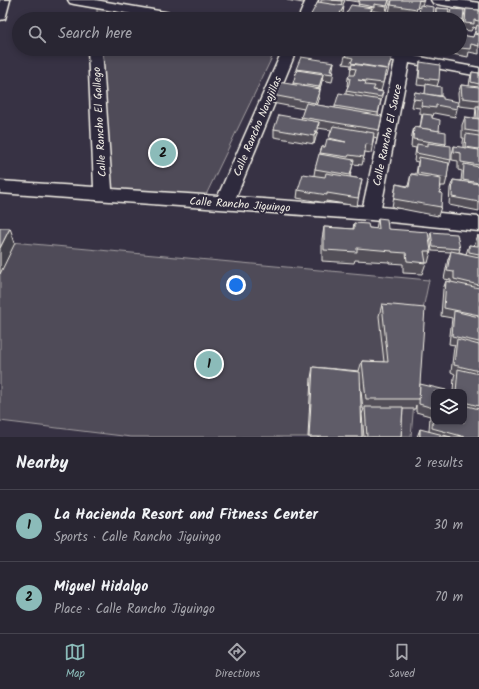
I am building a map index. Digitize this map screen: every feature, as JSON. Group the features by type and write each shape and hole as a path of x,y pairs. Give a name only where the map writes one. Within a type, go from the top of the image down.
{"street":[{"path":"0,16 4,0"},
{"path":"74,0 140,12"},
{"path":"307,12 312,0"},
{"path":"437,0 477,4"},
{"path":"92,4 93,12"},
{"name":"Calle Rancho El Gallego","path":"95,56 103,195"},
{"name":"Calle Rancho Navajillas","path":"224,203 287,56"},
{"path":"392,56 479,72"},
{"name":"Calle Rancho El Sauce","path":"371,213 403,58"},
{"name":"Calle Rancho Jiguingo","path":"0,187 371,213 479,224"}],"shaded area":[{"path":"97,7 128,12 97,12"},
{"path":"101,56 273,56 204,199 110,188"},
{"path":"0,241 429,280 421,319 411,437 131,437 0,421"}],"building":[{"path":"360,0 389,0 387,6 374,4 374,7 358,4"},
{"path":"392,0 419,0 417,9 391,5"},
{"path":"318,2 344,6 341,12 312,12"},
{"path":"351,5 372,8 370,12 347,12"},
{"path":"420,5 434,7 434,12 419,12"},
{"path":"436,8 449,9 449,12 436,12"},
{"path":"451,9 464,10 464,12 450,12"},
{"path":"466,9 479,10 479,21 474,20 474,24 467,23 467,12"},
{"path":"477,25 479,26 479,34 475,33"},
{"path":"474,34 479,35 479,46 471,44 470,49 467,49 467,36 473,37"},
{"path":"345,56 392,57 388,69 351,63 353,58"},
{"path":"301,57 334,62 330,71 334,71 333,74 296,69"},
{"path":"420,62 440,65 439,80 419,78"},
{"path":"352,64 386,69 383,83 358,80 366,82 365,85 375,86 373,90 383,92 381,97 346,91 349,84 349,75 354,75 356,69 351,68"},
{"path":"297,70 323,74 319,87 293,83"},
{"path":"472,72 479,73 479,84 471,82"},
{"path":"278,82 320,89 315,103 272,95"},
{"path":"426,84 441,87 441,96 425,94"},
{"path":"461,85 479,87 479,100 462,98"},
{"path":"415,92 443,97 443,99 458,102 457,109 436,105 436,108 421,106 422,100 413,99"},
{"path":"339,93 381,100 378,113 335,106"},
{"path":"306,103 382,116 379,130 301,117"},
{"path":"476,106 479,106 479,119 477,118"},
{"path":"423,114 432,115 432,118 440,120 439,131 420,128"},
{"path":"279,115 319,122 314,136 274,129"},
{"path":"465,117 479,119 479,132 465,130"},
{"path":"333,126 374,133 372,145 366,144 364,157 349,155 348,157 320,153 322,147 325,147 327,139 346,142 329,138"},
{"path":"414,127 446,132 446,144 413,139"},
{"path":"466,134 479,136 479,149 465,147"},
{"path":"428,143 451,146 451,160 416,153 417,144 428,146"},
{"path":"454,146 479,150 479,165 461,162 461,153 454,152"},
{"path":"319,154 354,160 350,175 315,169"},
{"path":"419,157 449,163 447,178 417,173"},
{"path":"464,164 479,167 479,183 463,180"},
{"path":"326,173 362,179 358,198 298,190 303,174 325,177"},
{"path":"411,174 441,179 441,207 394,199 396,184 409,187"},
{"path":"453,180 479,184 479,202 452,197"},
{"path":"378,218 387,219 388,229 428,232 431,251 424,251 426,263 407,261 406,253 392,251 357,248 357,252 324,250 324,227 354,229 354,223 368,224 369,228 379,229"},
{"path":"0,228 10,228 0,248"},
{"path":"431,232 457,234 460,249 433,247"},
{"path":"478,235 479,254 469,252 469,245 478,246"},
{"path":"451,251 479,257 479,285 454,279 454,272 447,271"},
{"path":"446,281 479,288 479,315 444,308"},
{"path":"382,304 425,308 419,399 366,399 362,361 388,362"},
{"path":"454,311 479,317 479,342 452,336"},
{"path":"457,339 479,345 479,371 454,365"},
{"path":"313,367 360,372 362,437 309,437"},
{"path":"458,369 479,374 479,406 467,403 467,389 456,389"},
{"path":"420,384 442,389 431,389 431,407 419,404"},
{"path":"467,406 479,409 479,437 465,437 432,428 432,425 467,425"},
{"path":"365,407 403,407 401,437 367,437"},
{"path":"420,429 451,437 420,437"}],"place":[{"name":"Miguel Hidalgo","path":"163,153"},
{"name":"La Hacienda Resort and Fitness Center","path":"209,364"}]}
